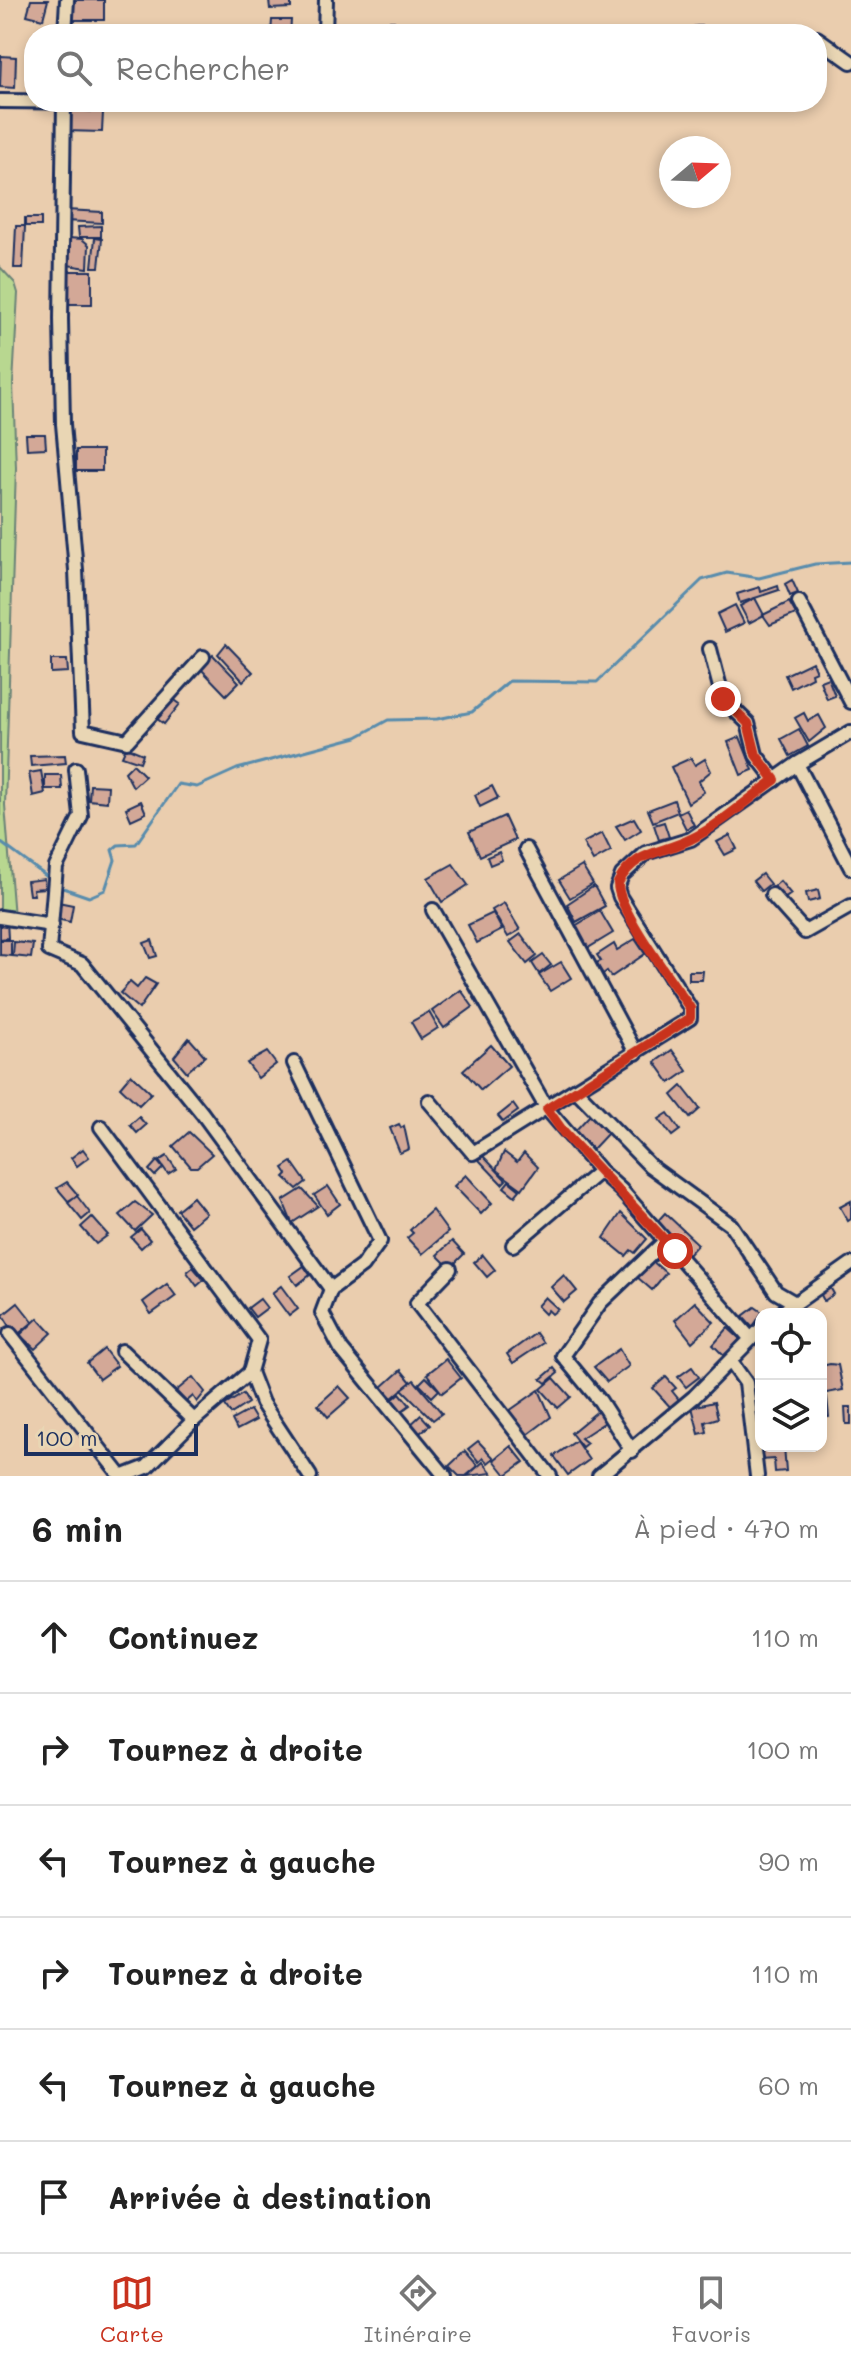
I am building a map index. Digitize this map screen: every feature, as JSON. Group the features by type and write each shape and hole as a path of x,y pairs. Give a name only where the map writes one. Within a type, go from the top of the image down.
{"street":[{"path":"66,24 67,0"},
{"path":"325,24 326,0"},
{"path":"827,45 851,62"},
{"path":"0,101 24,102"},
{"path":"64,112 63,424 76,570 83,731 127,741 203,657"},
{"path":"799,602 851,702"},
{"path":"710,649 723,699 748,723 756,755 775,780"},
{"path":"429,1101 473,1153 509,1128 547,1109 677,1028 692,1014 620,897 618,883 631,864 646,853 691,839 797,764 851,732"},
{"path":"797,764 851,868"},
{"path":"76,769 81,816 56,867 49,950 82,964 202,1113 331,1289"},
{"path":"526,849 636,1053"},
{"path":"772,895 805,932 851,906"},
{"path":"433,910 547,1109 750,1338"},
{"path":"0,917 52,925"},
{"path":"294,1063 380,1241 362,1266 331,1289 322,1313 341,1349 445,1476"},
{"path":"577,1091 650,1166 731,1225 776,1292 795,1303"},
{"path":"10,1334 122,1476 147,1467 194,1420 250,1372 259,1340 101,1127"},
{"path":"513,1245 600,1171"},
{"path":"632,1451 600,1401 563,1356 600,1303 665,1241"},
{"path":"788,1308 851,1264"},
{"path":"450,1269 417,1303 550,1476"},
{"path":"599,1476 615,1471 632,1451 731,1362 755,1334"},
{"path":"122,1351 194,1420"},
{"path":"731,1362 746,1383 757,1476"},
{"path":"250,1372 262,1403 310,1476"}],"green space":[{"path":"0,267 15,283 18,293 13,384 16,468 5,805 14,917 0,917"}],"building":[{"path":"31,0 48,0 43,19 27,15"},
{"path":"72,0 104,0 104,20 72,20"},
{"path":"269,0 291,0 291,8 270,9"},
{"path":"272,20 291,20 291,24 272,24"},
{"path":"373,21 394,21 394,24 373,24"},
{"path":"1,56 16,57 15,88 0,87"},
{"path":"66,112 103,112 102,132 65,131"},
{"path":"66,210 102,212 102,223 65,221"},
{"path":"25,218 41,218 41,226 25,226"},
{"path":"16,226 25,226 23,268 14,268"},
{"path":"101,226 101,237 79,237 78,227"},
{"path":"68,238 82,239 89,245 88,268 67,265"},
{"path":"95,238 102,239 99,267 92,267"},
{"path":"69,271 92,271 92,304 69,304"},
{"path":"26,434 45,434 46,448 27,449"},
{"path":"76,450 102,450 102,471 76,471"},
{"path":"792,580 798,593 790,596 785,584"},
{"path":"778,586 779,590 740,603 737,594 760,587 761,592"},
{"path":"755,598 764,615 749,623 740,606"},
{"path":"789,602 796,614 770,625 763,615"},
{"path":"735,605 744,623 725,632 717,614"},
{"path":"226,644 253,672 243,681 218,654"},
{"path":"213,655 239,682 226,695 200,668"},
{"path":"51,660 67,660 68,672 51,673"},
{"path":"812,662 816,671 811,673 812,677 791,688 785,675"},
{"path":"828,678 835,696 827,699 820,681"},
{"path":"172,698 180,704 164,724 156,718"},
{"path":"804,713 808,721 819,715 826,728 809,742 795,718"},
{"path":"799,729 808,746 790,756 781,739"},
{"path":"740,737 753,770 741,775 728,742"},
{"path":"126,747 143,754 140,762 122,756"},
{"path":"65,755 66,763 31,766 30,756"},
{"path":"691,758 695,765 705,759 711,771 699,781 704,792 688,803 671,767"},
{"path":"133,764 145,776 133,787 125,772"},
{"path":"41,771 45,793 33,796 29,773"},
{"path":"45,775 61,775 62,789 45,789"},
{"path":"90,785 108,786 107,802 89,800"},
{"path":"492,786 498,798 480,807 475,795"},
{"path":"674,800 678,812 653,822 648,810"},
{"path":"141,801 146,813 131,820 126,808"},
{"path":"686,809 694,825 686,829 678,813"},
{"path":"504,816 515,840 480,856 469,832"},
{"path":"634,818 641,830 625,840 616,826"},
{"path":"664,822 669,837 659,840 654,825"},
{"path":"602,833 611,851 593,861 583,843"},
{"path":"730,835 737,849 725,855 717,842"},
{"path":"499,852 502,860 490,865 487,857"},
{"path":"453,864 468,885 442,902 428,878"},
{"path":"582,866 593,884 570,898 559,880"},
{"path":"762,874 770,884 761,891 753,881"},
{"path":"44,879 45,888 33,889 34,895 29,895 27,881"},
{"path":"780,881 791,894 784,899 773,887"},
{"path":"594,886 605,906 576,922 567,904"},
{"path":"818,890 820,899 808,902 806,893"},
{"path":"58,902 73,905 70,922 56,919"},
{"path":"504,903 520,930 508,937 492,910"},
{"path":"600,911 613,933 588,948 575,926"},
{"path":"493,913 502,930 477,943 468,925"},
{"path":"0,921 7,921 8,938 0,939"},
{"path":"521,934 537,956 527,964 510,942"},
{"path":"635,939 645,954 611,977 607,971 603,974 596,963 601,961 597,955 614,944 617,950"},
{"path":"0,940 11,940 11,956 0,955"},
{"path":"152,940 157,956 150,958 144,943"},
{"path":"14,942 33,944 31,958 13,956"},
{"path":"543,955 551,965 539,974 532,963"},
{"path":"561,962 571,978 550,991 539,975"},
{"path":"689,971 703,971 702,980 689,980"},
{"path":"145,978 156,984 139,1009 120,993 130,982 137,988"},
{"path":"461,990 473,1007 444,1028 432,1011"},
{"path":"429,1012 438,1028 421,1039 411,1022"},
{"path":"189,1038 205,1056 187,1072 174,1057"},
{"path":"491,1045 509,1066 481,1090 463,1070"},
{"path":"672,1050 687,1071 670,1083 655,1062"},
{"path":"267,1052 276,1064 258,1078 247,1063"},
{"path":"131,1074 151,1093 139,1105 120,1087"},
{"path":"682,1086 700,1109 690,1118 672,1095"},
{"path":"513,1104 518,1111 503,1122 498,1116"},
{"path":"668,1113 680,1130 672,1136 659,1119"},
{"path":"590,1115 609,1132 593,1149 575,1131"},
{"path":"139,1117 146,1125 137,1133 130,1125"},
{"path":"399,1124 401,1128 404,1126 409,1149 400,1153 390,1128"},
{"path":"189,1132 212,1154 197,1167 191,1167 173,1146"},
{"path":"83,1149 89,1157 77,1166 71,1158"},
{"path":"504,1152 517,1162 524,1153 538,1167 522,1189 496,1170"},
{"path":"167,1156 176,1169 168,1174 159,1161"},
{"path":"483,1156 506,1180 502,1184 479,1160"},
{"path":"157,1161 163,1168 155,1176 149,1170"},
{"path":"292,1162 306,1182 297,1189 284,1177 287,1174 283,1168"},
{"path":"466,1175 492,1203 481,1214 454,1186"},
{"path":"509,1181 520,1190 515,1196 504,1187"},
{"path":"67,1182 78,1195 68,1201 57,1188"},
{"path":"328,1186 340,1204 327,1214 314,1195"},
{"path":"302,1189 318,1206 292,1223 283,1201"},
{"path":"77,1196 90,1213 82,1220 68,1203"},
{"path":"193,1197 206,1213 190,1226 177,1210"},
{"path":"851,1201 851,1219 848,1221 840,1207"},
{"path":"135,1202 152,1215 135,1231 120,1215"},
{"path":"432,1210 448,1232 422,1254 407,1238 413,1233 410,1230"},
{"path":"621,1213 647,1239 635,1253 631,1250 626,1256 604,1238"},
{"path":"665,1213 698,1244 688,1255 655,1224"},
{"path":"92,1217 108,1235 96,1244 81,1227"},
{"path":"141,1229 150,1240 141,1248 131,1237"},
{"path":"452,1241 464,1254 450,1268 437,1255"},
{"path":"483,1255 495,1270 487,1277 474,1262"},
{"path":"651,1260 666,1273 652,1290 637,1277"},
{"path":"304,1266 310,1275 297,1285 290,1276"},
{"path":"193,1267 204,1280 197,1286 187,1272"},
{"path":"564,1275 577,1291 564,1302 551,1287"},
{"path":"167,1284 176,1296 151,1314 143,1302"},
{"path":"281,1286 298,1309 289,1316 272,1293"},
{"path":"830,1287 834,1294 824,1301 820,1293"},
{"path":"545,1297 558,1309 552,1314 548,1310 545,1314 537,1306"},
{"path":"260,1299 267,1308 255,1317 248,1308"},
{"path":"695,1302 714,1322 692,1342 675,1320"},
{"path":"18,1303 33,1322 16,1336 3,1315"},
{"path":"755,1307 756,1308 753,1327 743,1316"},
{"path":"38,1318 52,1333 35,1349 20,1335"},
{"path":"728,1328 740,1339 725,1357 713,1345"},
{"path":"536,1333 543,1343 513,1363 507,1354"},
{"path":"104,1349 117,1366 99,1379 87,1363"},
{"path":"619,1349 629,1366 607,1382 594,1367"},
{"path":"446,1359 461,1378 442,1393 427,1374"},
{"path":"827,1365 838,1365 843,1390 827,1393"},
{"path":"692,1367 699,1377 686,1387 678,1377"},
{"path":"554,1368 558,1373 546,1383 541,1379"},
{"path":"401,1370 411,1382 392,1398 382,1387"},
{"path":"193,1377 205,1392 197,1402 193,1396 186,1402 176,1391"},
{"path":"426,1377 439,1390 432,1397 419,1384"},
{"path":"666,1377 676,1388 672,1391 680,1401 672,1409 653,1388"},
{"path":"554,1378 571,1397 558,1408 541,1389"},
{"path":"414,1380 442,1413 433,1420 402,1389"},
{"path":"339,1386 350,1398 328,1417 318,1405"},
{"path":"539,1390 551,1417 527,1435 509,1411"},
{"path":"400,1393 410,1405 399,1413 390,1402"},
{"path":"243,1394 248,1403 231,1414 225,1405"},
{"path":"714,1402 718,1418 705,1422 707,1432 699,1434 692,1407"},
{"path":"845,1407 851,1407 851,1424 846,1424"},
{"path":"250,1410 256,1420 237,1430 232,1420"},
{"path":"599,1410 607,1421 581,1438 587,1443 582,1447 571,1433"},
{"path":"421,1415 430,1425 416,1436 408,1427"},
{"path":"478,1441 494,1458 488,1463 483,1458 479,1462 468,1449"},
{"path":"576,1441 589,1460 568,1475 554,1456"},
{"path":"511,1446 524,1462 506,1475 494,1460"},
{"path":"465,1451 478,1466 466,1476 459,1476 449,1466"},
{"path":"758,1452 784,1452 786,1471 775,1472 774,1459 759,1460"},
{"path":"483,1462 492,1473 467,1476"}],"waterway":[{"path":"60,887 89,897 105,890 115,860 112,850 118,845 136,844 178,784 197,787 237,769 357,737 388,720 437,719 472,712 509,681 597,682 702,580 727,573 759,578 815,564 851,562"},
{"path":"0,842 50,879"}],"route":[{"path":"675,1251 621,1190 564,1133 547,1109 677,1028 692,1014 646,943 617,888 631,864 646,853 691,839 775,780 756,755 748,723 723,699"}]}
